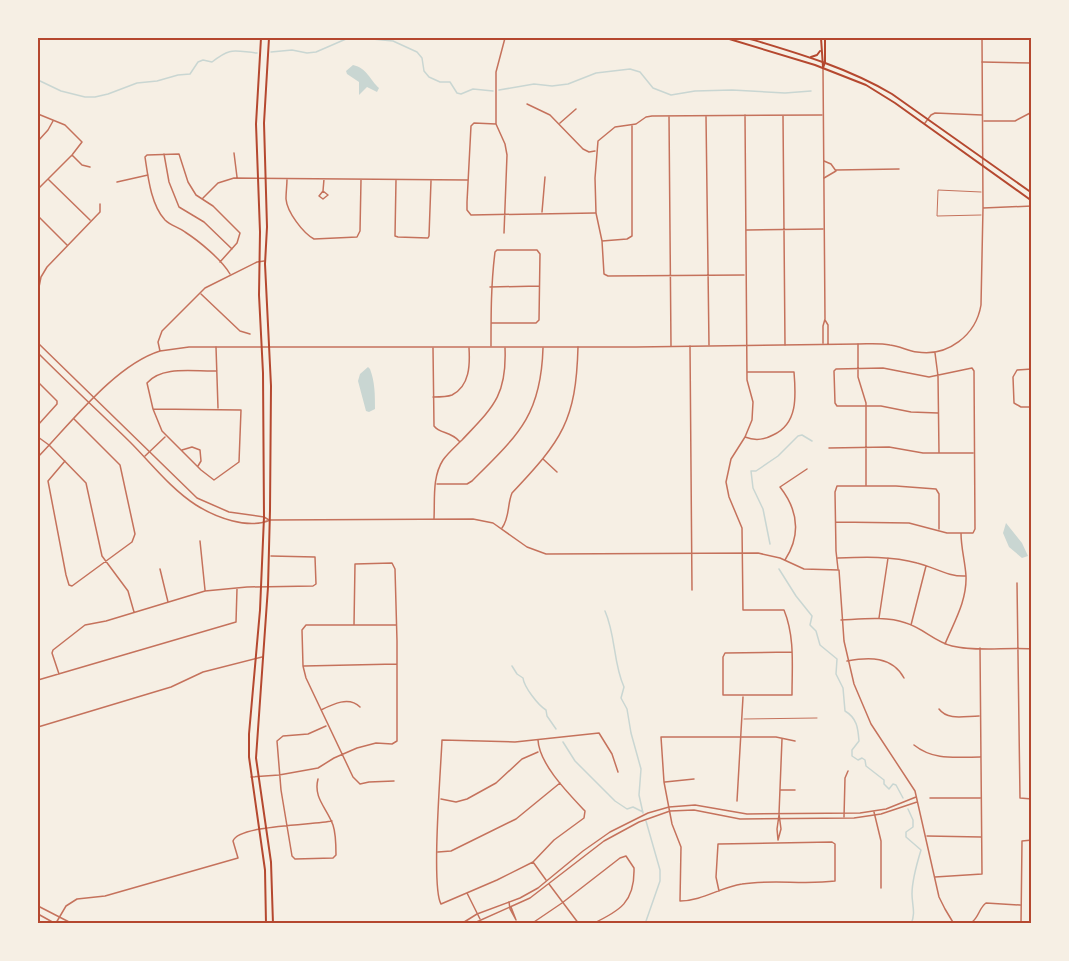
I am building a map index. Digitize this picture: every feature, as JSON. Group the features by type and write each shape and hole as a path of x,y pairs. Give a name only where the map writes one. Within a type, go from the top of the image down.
{"main road":[{"path":"261,38 257,155 264,517 254,695 249,732 250,777 266,886 266,924"},
{"path":"268,38 264,154 270,394 270,520 268,587 257,731 258,777 272,885 273,924"},
{"path":"726,38 823,68 866,85 925,124 1032,201"},
{"path":"747,38 811,57 872,82 1032,193"},
{"path":"821,38 823,62"},
{"path":"823,68 825,38"},
{"path":"811,57 817,55 821,48"},
{"path":"258,98 265,98"},
{"path":"257,155 264,154"},
{"path":"263,394 270,394"},
{"path":"254,695 261,695"},
{"path":"249,732 257,731"},
{"path":"266,886 272,885"}],"street":[{"path":"504,233 507,155 496,124 496,72 505,38"},
{"path":"38,457 95,398 134,362 160,351 189,347 858,344 891,345 918,352 934,352 959,341 970,331 979,316 981,305 984,167 982,38"},
{"path":"982,62 1032,63"},
{"path":"823,68 825,319 822,326 823,344"},
{"path":"527,104 550,115 583,148 589,152 596,151"},
{"path":"559,124 576,109"},
{"path":"982,121 1015,121 1032,112"},
{"path":"925,124 927,119 935,113 982,115"},
{"path":"38,114 65,125 82,142 38,189"},
{"path":"706,115 709,345"},
{"path":"745,115 747,372 753,410 752,420 745,437 731,459 726,482 729,497 742,528 743,610 784,610 791,632 792,652 792,695 723,695 723,657 725,653 792,652"},
{"path":"783,115 785,345"},
{"path":"746,275 606,275 602,272 602,241 596,213 598,141 615,126 639,123 646,117 823,115"},
{"path":"669,116 671,346"},
{"path":"38,141 53,120"},
{"path":"496,124 474,123 471,126 467,210 471,215 596,213"},
{"path":"602,241 627,239 632,236 632,125"},
{"path":"234,153 237,178"},
{"path":"164,154 170,182 179,207 204,222 232,249"},
{"path":"220,262 237,243 240,233 213,206 196,195 189,185 179,154 146,156 155,203 166,221 184,231 220,262 230,275"},
{"path":"72,155 82,165 90,167"},
{"path":"823,161 831,164 836,170"},
{"path":"836,170 899,169"},
{"path":"823,179 832,175 836,170"},
{"path":"117,182 148,175"},
{"path":"542,213 545,177"},
{"path":"203,200 218,183 237,178 468,180"},
{"path":"287,178 288,207 306,233 314,239 357,237 360,231 361,178"},
{"path":"323,190 324,178"},
{"path":"48,179 91,221"},
{"path":"396,179 395,236 418,238 429,236 431,180"},
{"path":"38,292 43,273 100,212 100,204"},
{"path":"983,208 1032,206"},
{"path":"38,216 67,246"},
{"path":"746,230 824,229"},
{"path":"491,323 538,321 540,286 540,254 538,251 495,251 490,287 491,347"},
{"path":"160,351 158,342 162,332 208,285 265,261"},
{"path":"490,287 540,286"},
{"path":"200,293 240,331 250,334"},
{"path":"825,319 828,325 828,344"},
{"path":"38,343 197,498 222,510 270,520"},
{"path":"858,344 858,369 866,406 866,486"},
{"path":"690,345 692,590"},
{"path":"502,528 509,516 509,500 512,493 561,435 573,404 577,383 578,346"},
{"path":"216,347 218,409"},
{"path":"433,347 433,418 436,429 452,434 460,442"},
{"path":"433,397 454,394 460,388 469,372 469,347"},
{"path":"434,519 435,484 443,461 496,401 502,388 506,367 505,347"},
{"path":"435,484 467,484 472,481 517,434 529,417 538,396 543,347"},
{"path":"934,352 938,376 939,453"},
{"path":"38,353 181,493 199,506 221,517 263,523 270,520 473,519 493,523 526,547 546,554 764,554 804,569 838,570"},
{"path":"836,522 909,523 939,531 973,533 974,371 972,368 938,376 921,376 883,368 836,369 834,385 837,406 885,407 911,412 938,413"},
{"path":"1032,369 1020,369 1013,377 1014,403 1022,407 1032,407"},
{"path":"153,409 241,410 239,462 214,480 166,436 156,420 153,409 147,383 153,377 176,371 217,371"},
{"path":"745,437 754,440 764,439 779,432 789,423 795,409 794,372 747,372"},
{"path":"38,382 57,401 57,404 38,425"},
{"path":"65,461 48,481 66,575 69,585 72,586 132,542 135,534 120,465 74,419"},
{"path":"144,457 166,436"},
{"path":"38,437 49,445 86,483 99,549 128,591 135,613"},
{"path":"181,450 192,447 200,450 201,461 198,466"},
{"path":"829,448 890,447 917,453 974,453"},
{"path":"543,459 557,472"},
{"path":"785,560 793,545 796,525 791,503 780,487 807,469"},
{"path":"939,531 939,494 936,489 837,486 837,559 841,620 847,662 865,712 917,797 935,877 945,909 954,924"},
{"path":"181,493 185,488"},
{"path":"945,644 963,602 966,576 961,550 961,532"},
{"path":"200,542 205,591"},
{"path":"59,674 52,653 56,647 85,625 135,613 205,591 313,586 316,584 315,556 268,556"},
{"path":"837,559 888,558 926,565 947,574 966,576"},
{"path":"879,619 888,558"},
{"path":"250,777 279,775 318,768 342,754 369,745 392,744 397,739 397,625 394,564 372,562 355,564 354,625"},
{"path":"912,625 926,565"},
{"path":"160,569 168,603"},
{"path":"1017,583 1020,798 1032,799"},
{"path":"38,680 236,622 237,588"},
{"path":"841,620 899,621 912,625 945,644 958,647 1032,649"},
{"path":"394,781 360,784 342,754 306,678 303,666 303,627 306,625 397,625"},
{"path":"935,877 982,874 980,648"},
{"path":"38,727 171,687 200,673 263,657"},
{"path":"847,662 867,658 881,660 898,669 904,678"},
{"path":"303,666 397,664"},
{"path":"737,801 743,696"},
{"path":"321,710 333,704 350,701 360,707"},
{"path":"939,709 943,715 949,717 980,716"},
{"path":"318,779 317,797 332,821 336,845 335,857 293,858 279,775 277,746 279,738 308,734 327,725"},
{"path":"537,740 539,751 586,815 554,840 533,862 441,904 438,891 438,852 442,740 516,742 599,733 612,754 618,772"},
{"path":"720,891 716,877 718,843 778,841 834,843 835,881 750,883 692,900 680,901 681,847 664,782 661,737 782,738 795,741"},
{"path":"778,841 781,833 779,814 782,738"},
{"path":"914,745 935,756 981,756"},
{"path":"440,799 456,802 467,799 496,783 522,759 539,751"},
{"path":"844,817 845,778 848,771"},
{"path":"664,782 694,779"},
{"path":"438,852 451,851 516,819 561,783"},
{"path":"780,790 795,790"},
{"path":"461,924 477,914 530,893 609,832 648,813 669,807 695,805 740,813 779,814 874,812 917,797"},
{"path":"930,798 981,798"},
{"path":"472,924 530,898 604,841 639,822 670,811 694,810 740,819 876,816 918,802"},
{"path":"874,812 882,860 881,888"},
{"path":"38,914 56,923 66,906 76,899 105,896 238,858 234,837 266,828 314,825 332,821"},
{"path":"927,836 982,837"},
{"path":"1021,924 1022,841 1032,840"},
{"path":"531,924 620,858 626,856 634,868 629,896 623,907 592,924"},
{"path":"533,862 579,924"},
{"path":"467,893 480,919"},
{"path":"509,902 518,924"},
{"path":"972,922 977,919 983,905 987,903 1021,905"},
{"path":"38,906 72,923"}],"lane":[{"path":"983,192 938,190 938,216 983,215"},
{"path":"742,718 817,718"}],"shaded area":[{"path":"353,65 368,75 379,88 377,92 367,87 359,95 359,82 346,71"},
{"path":"368,367 373,379 375,399 375,409 369,412 366,411 358,381 360,374"},
{"path":"1006,523 1022,543 1028,556 1022,558 1009,547 1003,533"}],"waterway":[{"path":"271,52 292,50 316,52 346,39 393,41 417,52 422,58 424,71 429,77 440,82 450,82 457,93 461,94 473,89 493,91"},
{"path":"38,80 61,91 95,97 137,83 190,74 198,62 203,60 212,62 228,52 257,53"},
{"path":"499,90 534,84 552,86 568,84 596,73 630,69 640,72 653,88 671,95 695,91 732,90 785,93 811,91"},
{"path":"770,544 763,509 753,488 751,471 756,471 778,456 798,436 802,435 812,441"},
{"path":"779,569 812,616 810,625 816,631 820,645 837,659 836,674 843,688 845,711 854,720 858,732 859,741 852,750 852,756 858,760 862,758 865,760 866,766 884,780 884,784 889,789 893,784 896,785 903,798"},
{"path":"605,611 624,687 621,698 627,709 641,769 639,795 643,813"},
{"path":"512,666 523,678 532,696 546,710 547,716 556,729"},
{"path":"563,742 575,761 615,801 627,809 633,807 643,812"},
{"path":"908,809 913,820 913,827 906,832 906,837 921,850 913,883 914,913 911,924"},
{"path":"645,924 660,881 660,870 646,821"}]}
